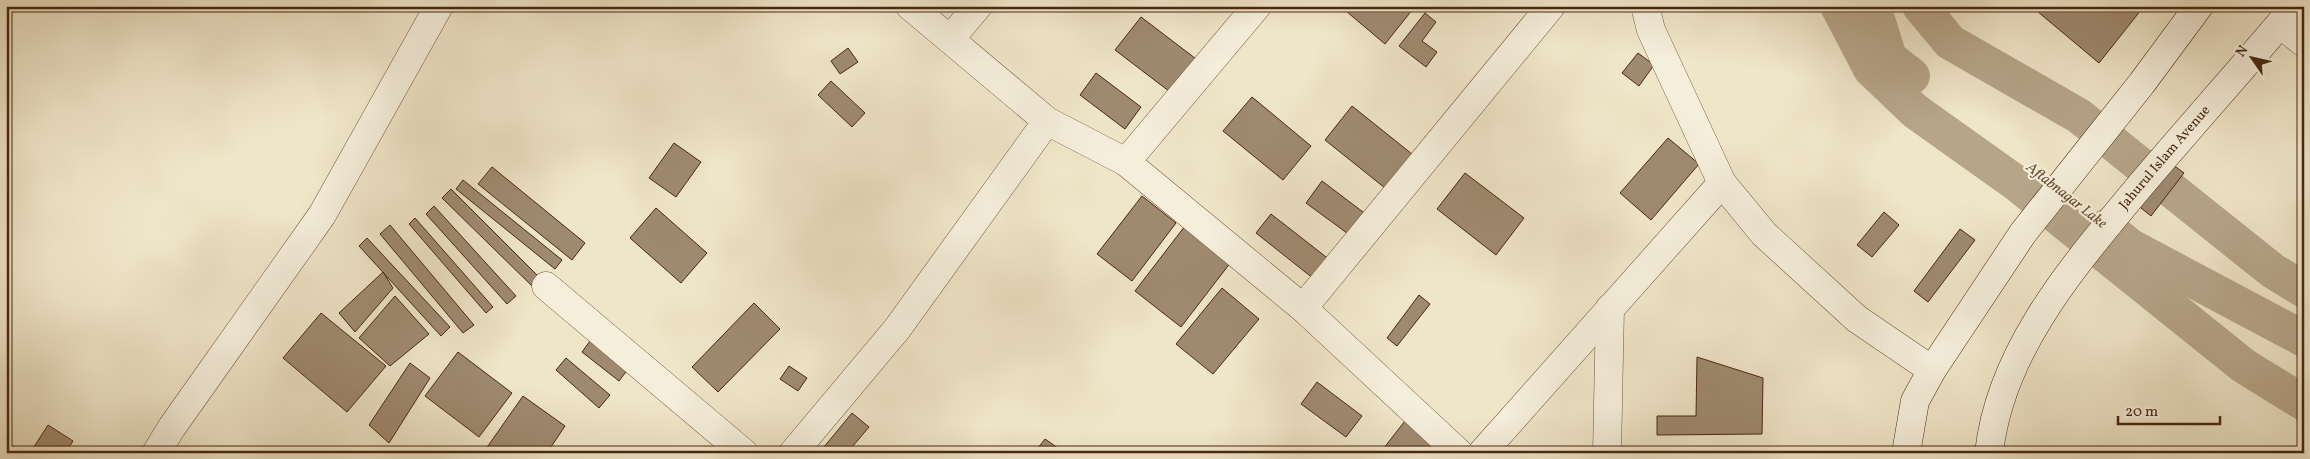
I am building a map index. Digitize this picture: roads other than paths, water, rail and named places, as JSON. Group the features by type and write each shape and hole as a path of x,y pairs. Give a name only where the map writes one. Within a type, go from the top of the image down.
{"street":[{"path":"156,453 172,427 322,216 439,6"},
{"path":"910,6 951,38 1047,121 1126,162 1303,308 1459,453"},
{"path":"951,38 978,6"},
{"path":"1126,162 1258,6"},
{"path":"1303,308 1551,6"},
{"path":"1644,6 1651,30 1722,183 1764,234 1857,319 1932,370"},
{"path":"1906,453 1915,401 1932,370 2023,233 2142,83 2199,6"},
{"path":"2287,15 2304,42"},
{"name":"Jahurul Islam Avenue","path":"1989,453 1996,415 2026,340 2076,262 2196,118 2287,15"},
{"path":"793,453 897,329 1047,121"},
{"path":"1482,453 1722,183"},
{"path":"546,286 744,453"},
{"path":"1607,453 1610,308"}],"waterway":[{"path":"1838,6 1871,69 1915,111 2016,183 2244,366 2304,403"},
{"name":"Aftabnagar Lake","path":"1873,6 1889,58 1912,76"},
{"path":"1920,6 1950,42 2079,116 2273,271 2304,290"},
{"name":"Aftabnagar Lake","path":"2106,227 2131,247 2304,339"}]}
